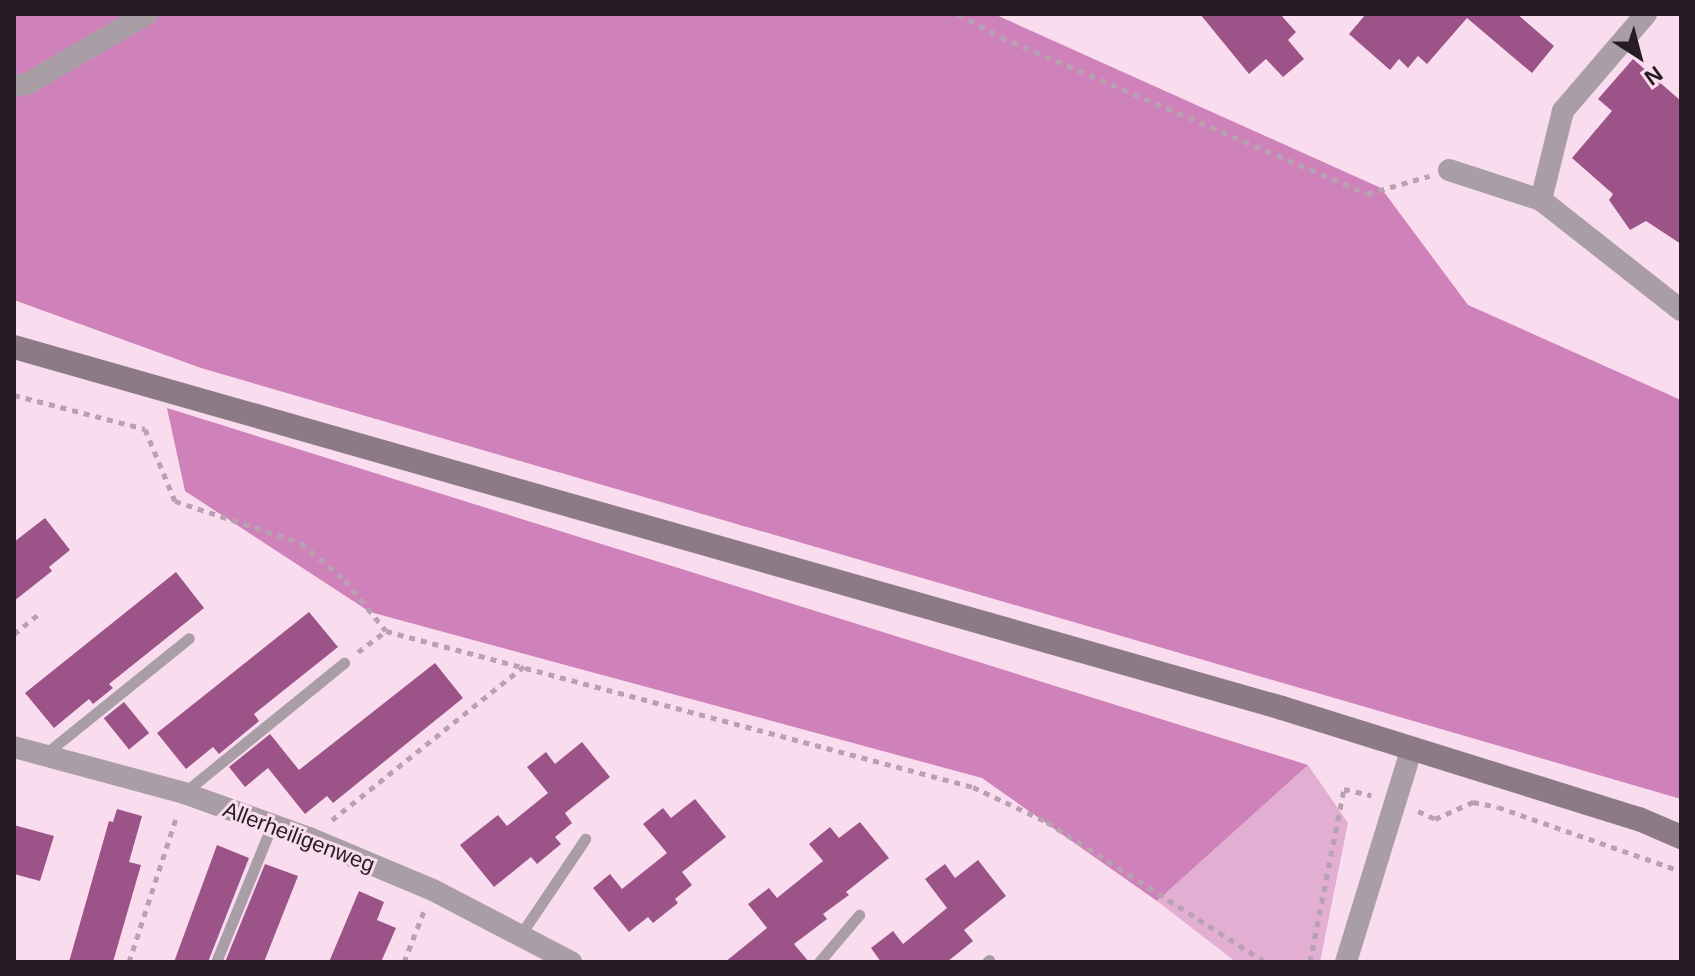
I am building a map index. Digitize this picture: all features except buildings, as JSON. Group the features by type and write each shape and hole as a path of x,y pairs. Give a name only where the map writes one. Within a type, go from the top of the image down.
{"main road":[{"path":"14,347 1412,748 1639,819 1681,837"}],"street":[{"path":"14,86 27,84 147,14"},
{"path":"1541,200 1563,111 1646,14"},
{"path":"1449,170 1541,200 1681,310"},
{"name":"Allerheiligenweg","path":"14,747 184,793 309,838 433,890 521,934 542,954 571,962"},
{"path":"1346,962 1412,748"}],"lane":[{"path":"43,755 189,638"},
{"path":"184,793 344,663"},
{"path":"216,962 272,825"},
{"path":"521,934 585,839"},
{"path":"819,962 859,915"}],"path":[{"path":"958,14 1001,37 1367,194 1449,170"},
{"path":"14,395 145,429 175,501 301,543 345,580 386,631 973,787 1047,822 1265,962"},
{"path":"14,634 39,614"},
{"path":"344,663 386,631"},
{"path":"309,838 524,666"},
{"path":"1310,962 1344,789 1394,800 1435,819 1473,802 1498,807 1681,871"},
{"path":"129,962 184,793"},
{"path":"404,962 433,890"}],"shaded area":[{"path":"14,14 994,14 1381,188 1468,305 1681,400 1681,799 201,368 14,300"},
{"path":"167,408 1308,765 1157,901 982,778 370,612 185,491"},
{"path":"1308,765 1348,823 1320,962 1236,962 1157,901"}]}
